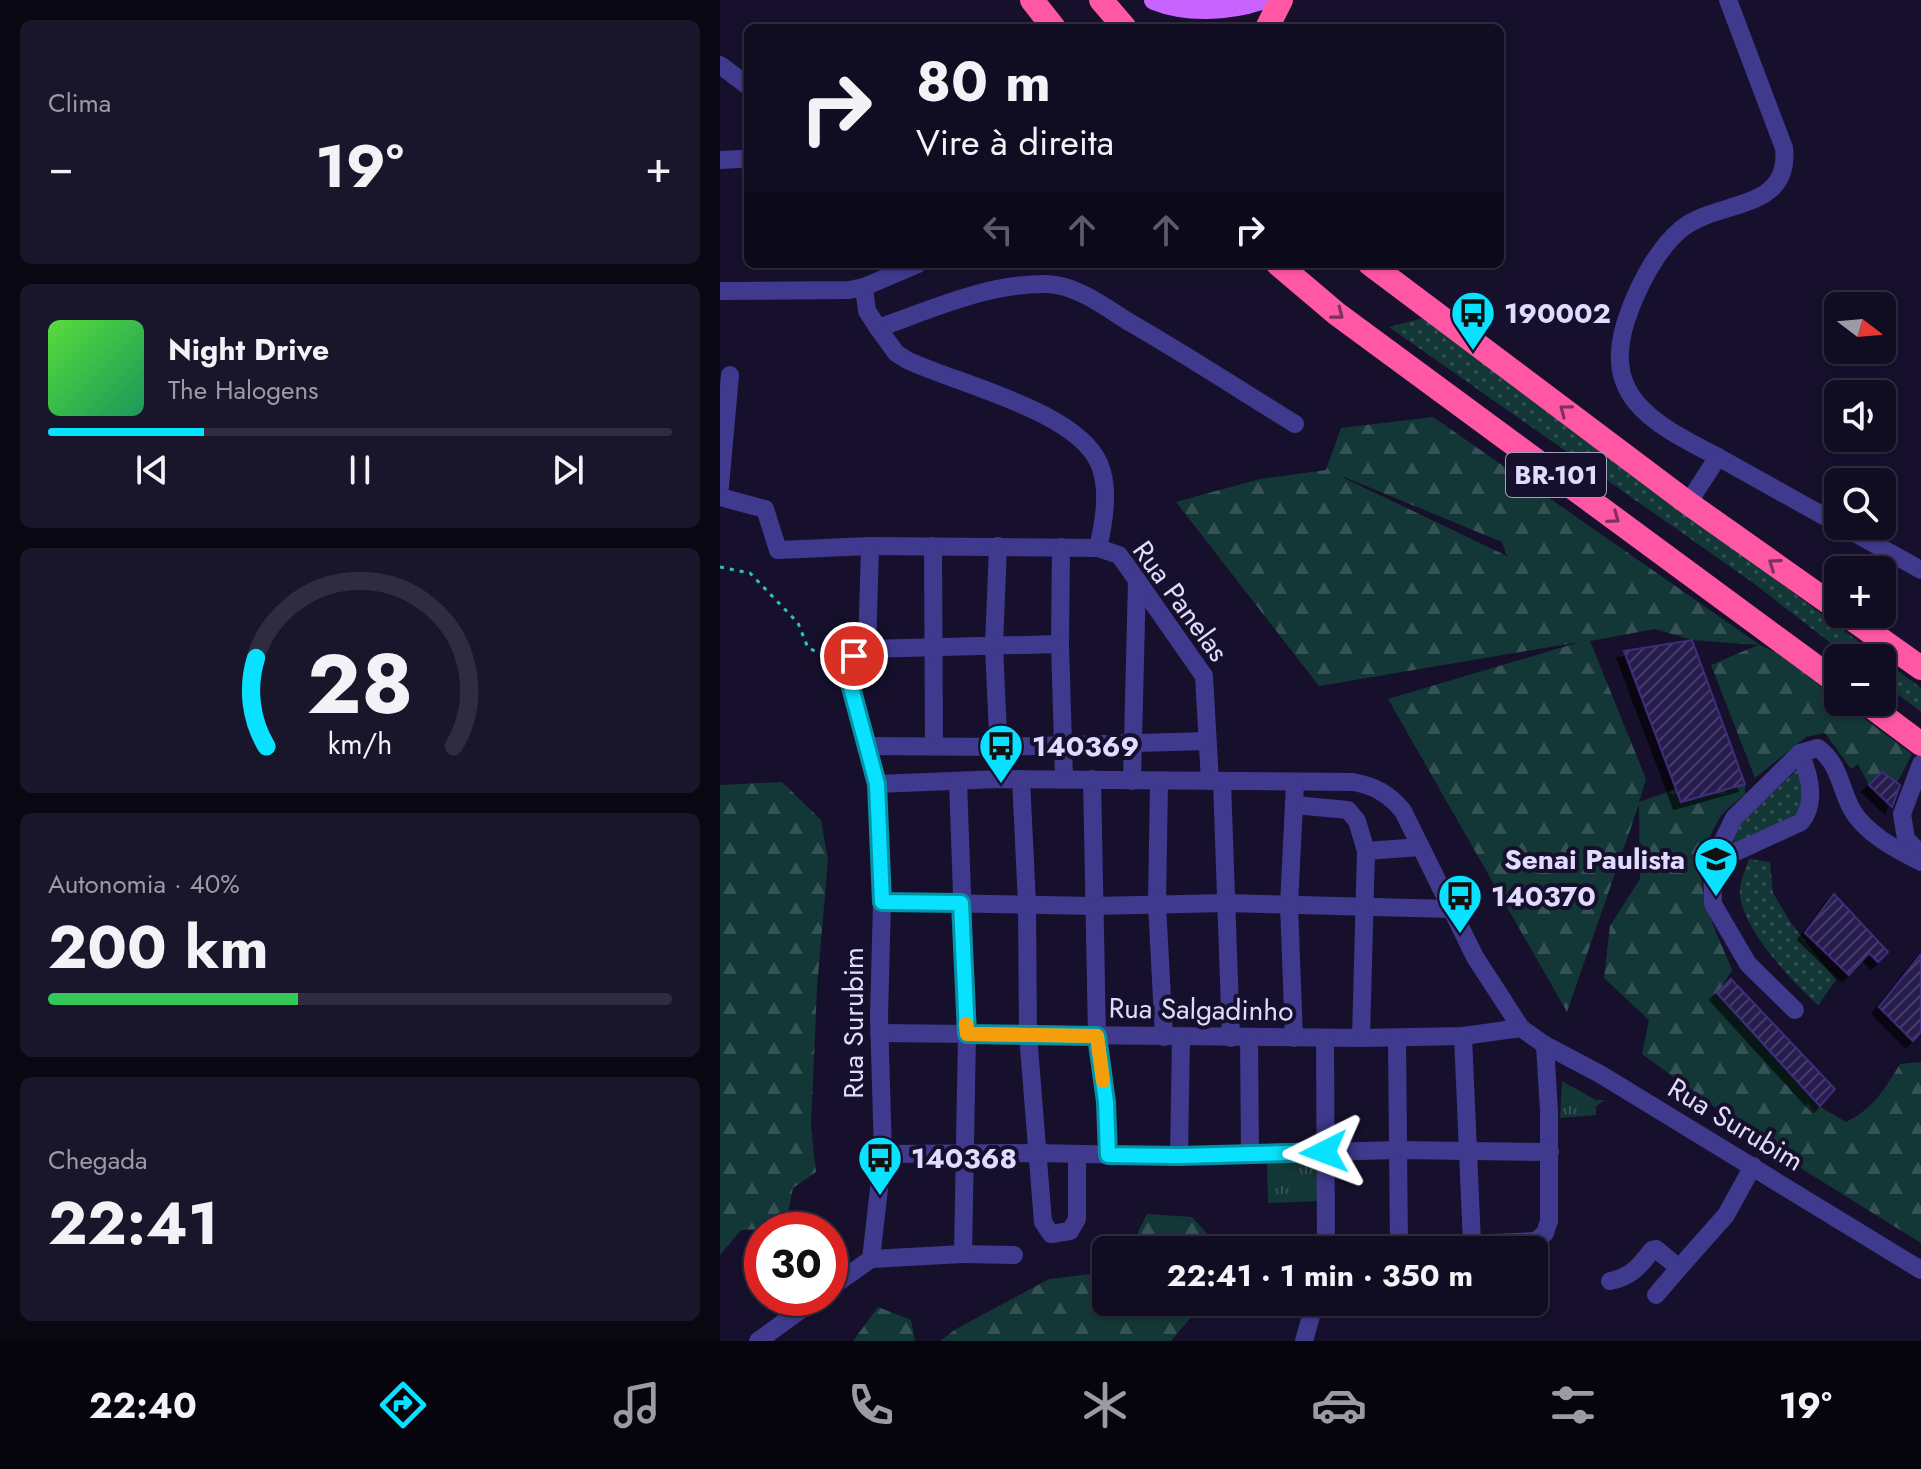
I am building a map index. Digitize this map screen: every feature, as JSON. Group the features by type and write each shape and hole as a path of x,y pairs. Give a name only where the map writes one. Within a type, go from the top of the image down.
{"highway":[{"path":"1032,0 1051,24"},
{"path":"1101,0 1122,24"},
{"path":"1269,24 1281,0"},
{"name":"BR-101","path":"1283,268 1337,314 1824,673"},
{"name":"BR-101","path":"1375,268 1688,503 1824,599"},
{"path":"1865,628 1921,668"},
{"path":"1884,716 1921,744"}],"main road":[{"path":"1154,0 1203,8 1225,8 1261,0"}],"street":[{"path":"1728,0 1784,148 1784,171 1767,194 1707,216 1680,230 1638,287 1620,333 1619,367 1624,384 1635,402 1662,425 1824,516"},
{"path":"720,65 744,83"},
{"path":"720,160 741,159"},
{"path":"720,291 856,288 908,268"},
{"path":"878,328 968,296 1001,288 1062,286 1157,338 1295,424"},
{"path":"856,288 867,311 896,353 1042,415 1083,442 1095,456 1102,474 1104,513 1098,548"},
{"path":"720,487 730,375"},
{"path":"1688,503 1718,457"},
{"name":"Rua Panelas","path":"720,497 767,511 778,550 998,546 1098,548 1119,555 1204,676 1207,685 1207,741 1216,782 1250,1155"},
{"path":"1867,540 1921,570"},
{"path":"867,649 870,546"},
{"path":"933,546 934,746"},
{"path":"998,546 994,646 1000,779"},
{"path":"1061,547 1064,779"},
{"path":"1132,781 1137,580"},
{"path":"849,664 854,656 867,649 1060,644"},
{"name":"Rua Surubim","path":"849,664 852,695 877,784 882,902 879,1033 883,1154 871,1259"},
{"path":"867,746 997,747 1207,741"},
{"path":"1795,1010 1748,964 1713,904 1712,863 1734,818 1800,753 1818,748 1837,771 1852,811 1885,843 1921,862"},
{"path":"1712,863 1801,822 1809,812 1810,797 1800,753"},
{"path":"1921,764 1914,793 1902,814 1906,839 1921,854"},
{"path":"877,784 1000,779 1353,782 1379,790 1391,797 1403,811 1475,957 1521,1028"},
{"path":"1021,779 1027,904 1028,1035 1036,1153 1043,1222 1047,1231 1055,1234 1070,1231 1077,1219 1077,1155"},
{"path":"1092,779 1097,1036 1106,1102 1108,1155"},
{"path":"958,781 967,1034 963,1254"},
{"path":"1159,782 1157,904 1173,1037 1179,1156"},
{"path":"1294,1038 1289,905 1295,783"},
{"path":"1295,805 1348,810 1357,821 1366,851 1361,1038"},
{"path":"1366,851 1420,847"},
{"path":"882,902 1094,906 1226,903 1451,909"},
{"name":"Rua Surubim","path":"1521,1028 1921,1270"},
{"name":"Rua Salgadinho","path":"879,1033 1397,1038 1463,1036 1521,1028"},
{"path":"1463,1036 1471,1236"},
{"path":"1325,1038 1326,1236"},
{"path":"1397,1038 1399,1236"},
{"path":"1542,1236 1549,1221 1550,1152 1545,1045"},
{"path":"883,1154 966,1152 1179,1156 1397,1150 1550,1152"},
{"path":"1656,1295 1726,1215 1753,1166"},
{"path":"1610,1281 1622,1279 1638,1269 1656,1249 1679,1268"},
{"path":"848,1275 871,1259 963,1254 1014,1255"},
{"path":"758,1341 792,1316"},
{"path":"1304,1341 1311,1316"}],"path":[{"path":"720,567 750,573 798,623 808,648 849,664"}],"green space":[{"path":"1423,318 1824,616 1824,628 1841,628 1862,644 1832,644 1752,582 1389,327"},
{"path":"1433,417 1760,645 1779,654 1824,688 1824,716 1861,716 1912,754 1897,783 1882,772 1869,785 1858,764 1851,769 1825,733 1806,737 1755,778 1711,665 1758,645 1692,640 1655,629 1590,641 1646,779 1639,802 1676,789 1682,802 1745,784 1745,794 1718,821 1703,861 1704,896 1732,970 1718,993 1819,1106 1846,1122 1871,1104 1900,1064 1921,1062 1921,1243 1786,1159 1642,1054 1649,1020 1604,978 1610,926 1640,879 1639,804 1567,1012 1388,699 1580,642 1319,686 1176,502 1260,479 1326,470 1341,428","holes":["1344,477 1502,542 1507,556 1344,478"]},
{"path":"1896,669 1921,688 1921,712 1896,693"},
{"path":"1798,769 1804,809 1729,851 1742,821"},
{"path":"782,782 821,820 828,860 817,987 811,1127 816,1172 793,1188 788,1212 744,1212 744,1230 720,1255 720,785"},
{"path":"1749,859 1770,862 1773,893 1791,923 1836,980 1818,1005 1783,969 1751,925 1740,896"},
{"path":"1562,1081 1596,1100 1605,1100 1596,1106 1596,1115 1560,1118"},
{"path":"1318,1157 1319,1201 1268,1203 1267,1159"},
{"path":"1147,1214 1192,1217 1209,1236 1136,1236"},
{"path":"1091,1274 1092,1316 1192,1316 1171,1341 940,1341 956,1329 1049,1279"},
{"path":"878,1307 911,1320 915,1341 853,1341"}],"building":[{"path":"1692,640 1745,784 1681,802 1624,651"},
{"path":"1882,772 1900,785 1892,807 1869,785"},
{"path":"1834,894 1888,952 1878,962 1869,953 1849,975 1805,933"},
{"path":"1921,954 1921,1032 1913,1041 1879,1007"},
{"path":"1731,979 1835,1089 1820,1106 1717,993"}],"slow traffic":[{"path":"966,1024 967,1034 1097,1036 1103,1081"}],"place":[{"name":"190002","path":"1473,352"},
{"name":"140369","path":"1001,785"},
{"name":"Senai Paulista","path":"1716,898"},
{"name":"140370","path":"1460,935"},
{"name":"140368","path":"880,1197"}],"route":[{"path":"854,656 849,664 848,676 877,784 882,902 961,903 967,1034 1097,1036 1106,1102 1108,1155 1324,1152"}]}
